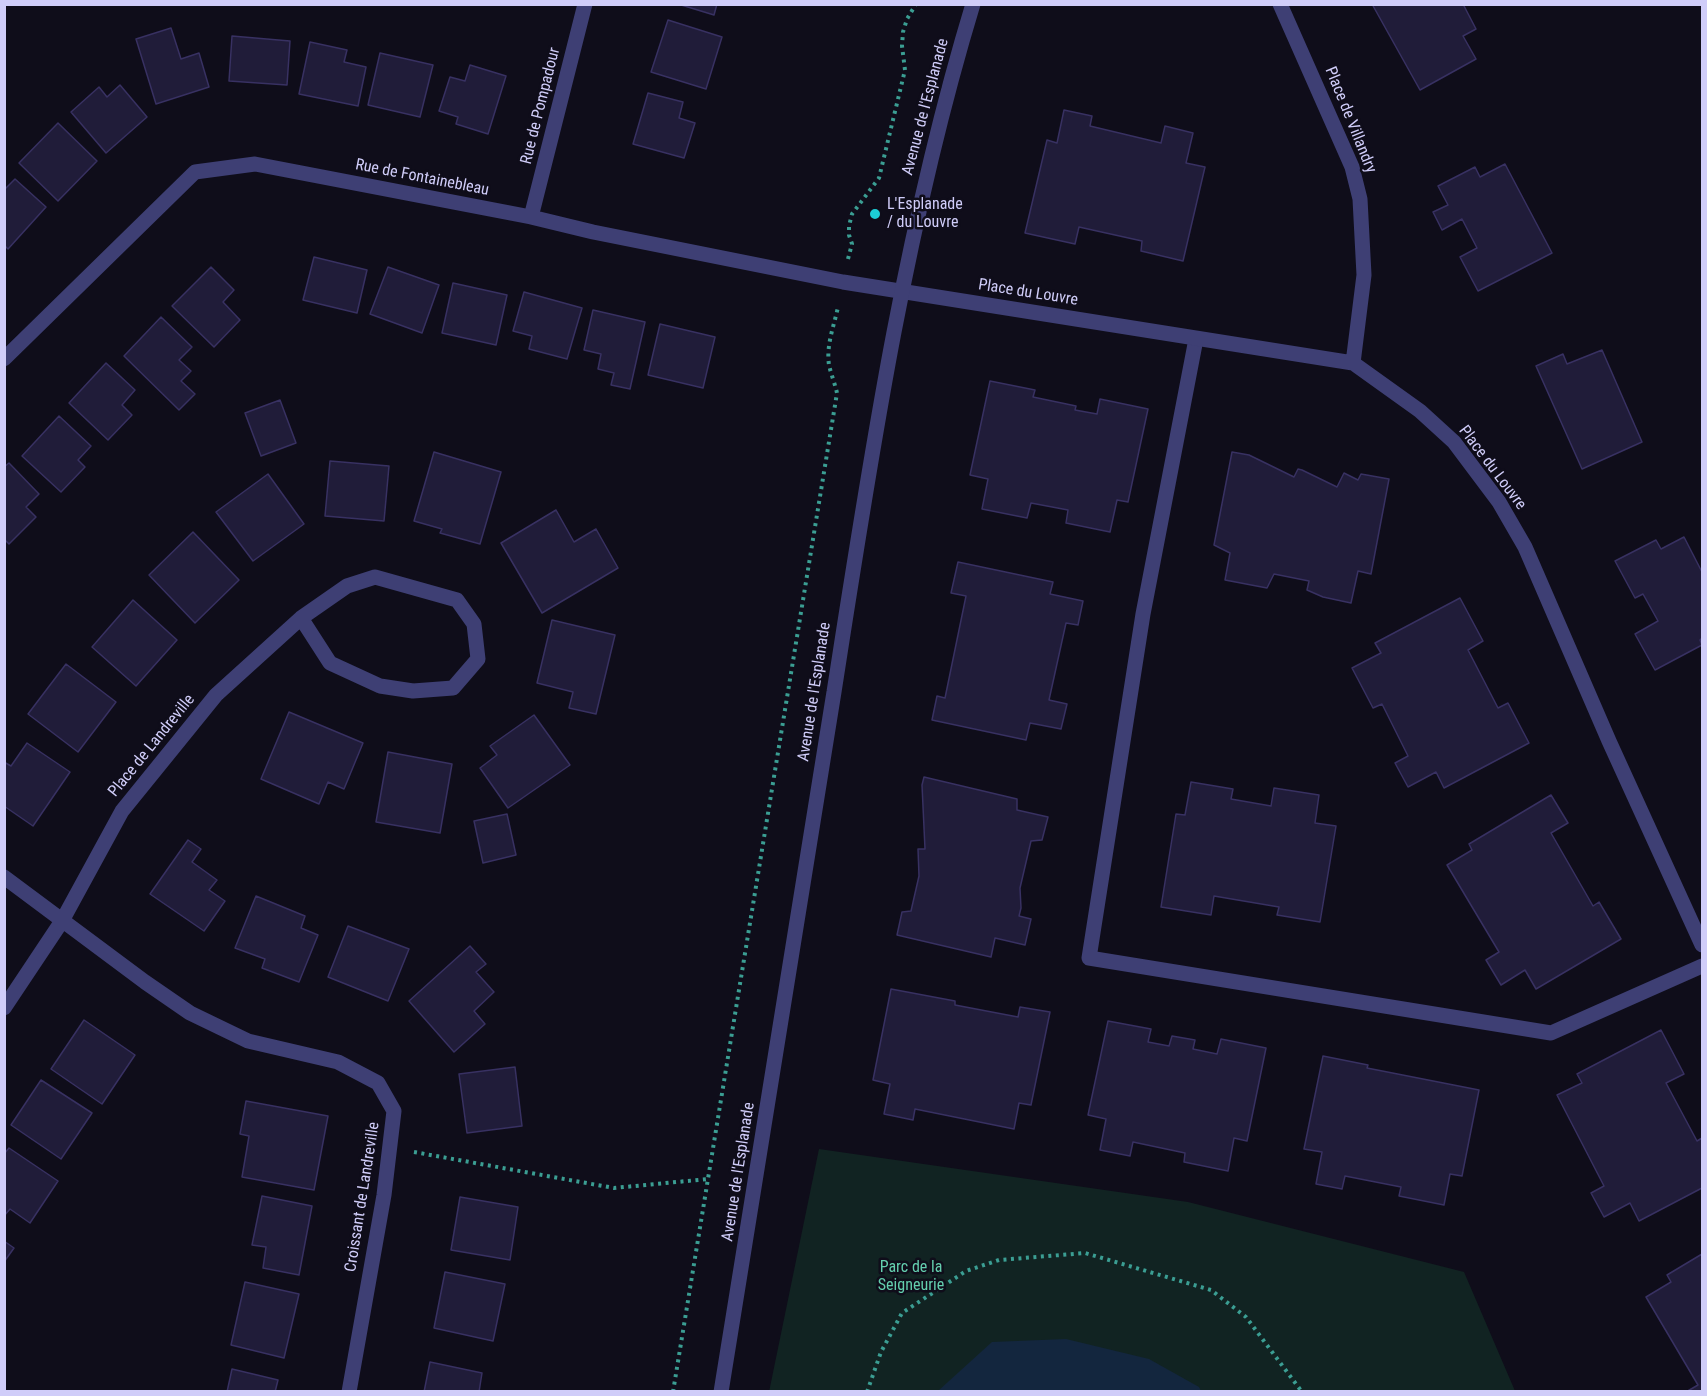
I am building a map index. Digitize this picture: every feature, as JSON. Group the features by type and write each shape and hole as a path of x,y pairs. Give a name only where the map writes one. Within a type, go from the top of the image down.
{"street":[{"name":"Rue de Pompadour","path":"531,217 585,4"},
{"name":"Avenue de l'Esplanade","path":"722,1392 847,604 888,367 916,222 973,4"},
{"name":"Place de Villandry","path":"1280,4 1352,168 1360,199 1364,275 1353,363"},
{"name":"Rue de Fontainebleau","path":"4,359 195,172 255,164 531,217 593,232 843,282 903,291"},
{"name":"Place du Louvre","path":"903,291 1353,363 1420,411 1454,442 1499,502 1525,548 1609,741 1702,945"},
{"path":"1196,339 1143,615 1089,958 1551,1033 1702,966"},
{"name":"Place de Landreville","path":"62,921 122,811 216,695 301,618 347,586 375,577 457,600 474,624 478,659 453,688 413,691 380,686 330,663 301,618"},
{"name":"Croissant de Landreville","path":"4,877 190,1013 248,1041 338,1062 378,1083 394,1111 384,1195 350,1392"},
{"path":"4,1008 62,921"}],"path":[{"name":"Avenue de l'Esplanade","path":"852,244 849,235 852,214 879,178 905,70 903,32 907,19 916,4"},
{"name":"Avenue de l'Esplanade","path":"674,1392 837,393 829,365 829,350 835,319"},
{"path":"389,1147 614,1188 708,1179"},
{"path":"867,1392 881,1352 902,1313 966,1271 999,1260 1085,1253 1211,1290 1246,1317 1302,1392"}],"green space":[{"name":"Parc de la Seigneurie","path":"819,1149 1188,1202 1464,1272 1515,1391 769,1392"}],"water":[{"path":"1066,1339 1149,1359 1199,1387 1201,1391 938,1391 992,1342"}],"building":[{"path":"678,4 717,4 714,15"},
{"path":"1372,4 1463,4 1476,29 1463,36 1476,59 1420,90"},
{"path":"668,20 722,37 706,89 651,72"},
{"path":"171,28 181,59 199,53 209,87 156,104 136,39"},
{"path":"232,36 290,41 287,85 229,81"},
{"path":"310,42 347,50 344,62 366,67 358,106 299,94"},
{"path":"380,53 433,65 420,117 368,105"},
{"path":"470,65 506,76 488,134 456,124 458,117 439,111 450,77 465,81"},
{"path":"120,85 147,117 106,153 71,112 99,87 107,97"},
{"path":"648,93 683,102 679,118 695,123 684,158 633,144"},
{"path":"1064,110 1092,116 1090,126 1161,143 1165,126 1193,133 1186,163 1205,167 1183,261 1141,251 1142,241 1079,227 1075,244 1025,233 1047,140 1057,143"},
{"path":"58,123 97,161 58,201 19,163"},
{"path":"1505,164 1552,253 1478,291 1460,257 1477,248 1462,219 1442,230 1433,212 1448,205 1438,186 1475,167 1480,177"},
{"path":"15,179 46,207 8,249 4,245 4,190"},
{"path":"314,257 367,270 357,313 303,300"},
{"path":"211,267 234,290 223,302 240,320 214,347 172,306"},
{"path":"388,267 439,285 422,333 370,314"},
{"path":"453,283 507,295 496,345 442,333"},
{"path":"524,292 582,308 567,359 529,349 532,336 513,331"},
{"path":"593,310 645,322 630,389 611,385 614,373 598,369 601,354 584,350"},
{"path":"161,317 192,347 179,360 191,371 181,381 195,394 179,410 124,356"},
{"path":"660,324 715,337 703,388 648,375"},
{"path":"1602,350 1642,442 1582,469 1536,366 1563,354 1567,364"},
{"path":"106,363 135,390 122,405 132,415 108,440 69,403"},
{"path":"990,381 1035,390 1033,397 1076,406 1075,410 1097,414 1100,399 1148,409 1128,502 1117,500 1110,532 1066,523 1068,510 1031,503 1027,518 982,509 988,479 970,475"},
{"path":"280,400 296,443 261,456 245,413"},
{"path":"59,416 91,446 78,460 85,467 61,492 22,456"},
{"path":"434,452 501,472 480,544 440,533 442,529 414,521"},
{"path":"1232,452 1249,455 1294,477 1298,469 1302,470 1337,487 1344,473 1358,480 1361,474 1389,479 1371,574 1358,571 1351,603 1323,597 1307,590 1309,581 1274,574 1267,588 1225,580 1230,553 1214,545"},
{"path":"330,461 389,466 384,521 325,516"},
{"path":"9,463 39,494 26,507 36,517 9,544 4,539 4,467"},
{"path":"268,474 304,524 253,561 216,512"},
{"path":"556,510 574,542 596,529 618,568 542,613 501,543"},
{"path":"193,532 239,580 195,623 149,575"},
{"path":"1684,537 1702,572 1702,638 1700,640 1702,645 1655,670 1635,634 1658,621 1643,594 1635,598 1615,561 1656,540 1661,549"},
{"path":"958,562 1053,582 1050,594 1083,601 1078,625 1066,623 1049,700 1067,704 1061,729 1030,723 1026,740 932,720 937,696 945,698 966,596 951,593"},
{"path":"1460,598 1483,641 1468,650 1498,708 1508,703 1529,743 1444,788 1436,772 1408,787 1395,763 1408,756 1382,704 1373,708 1352,668 1381,653 1375,643"},
{"path":"133,600 177,640 136,686 92,647"},
{"path":"552,620 615,635 596,714 569,708 573,692 537,683"},
{"path":"66,664 116,702 78,752 28,714"},
{"path":"289,712 363,743 344,789 328,782 319,804 261,779"},
{"path":"534,715 570,765 508,808 480,768 497,755 490,746"},
{"path":"27,743 70,772 33,826 4,806 4,762 11,766"},
{"path":"388,752 452,764 440,833 376,822"},
{"path":"924,777 1017,799 1017,810 1048,817 1042,840 1031,841 1020,888 1019,916 1031,919 1025,945 995,938 991,957 897,935 902,912 911,911 919,876 918,849 925,849 922,785"},
{"path":"1191,782 1233,789 1231,799 1271,806 1274,788 1319,795 1315,823 1336,826 1320,922 1277,915 1279,907 1214,896 1211,915 1161,907 1176,814 1185,815"},
{"path":"1551,795 1568,823 1551,833 1593,906 1599,902 1621,939 1536,989 1525,970 1501,985 1486,960 1499,952 1447,865 1472,850 1469,844"},
{"path":"507,814 516,855 483,863 474,821"},
{"path":"188,840 201,849 192,862 217,880 209,890 225,901 204,931 150,894"},
{"path":"256,896 305,916 301,928 318,935 299,982 262,968 265,959 235,948"},
{"path":"348,926 409,949 388,1001 328,977"},
{"path":"470,946 486,964 476,972 494,992 474,1011 485,1024 454,1052 409,1001"},
{"path":"891,989 955,1001 955,1005 1018,1017 1020,1007 1050,1012 1031,1105 1019,1103 1014,1129 915,1109 913,1120 884,1114 890,1084 873,1080"},
{"path":"84,1020 135,1055 102,1104 51,1069"},
{"path":"1108,1021 1151,1029 1148,1042 1169,1046 1172,1036 1195,1040 1193,1049 1217,1054 1221,1039 1266,1048 1247,1141 1234,1138 1228,1171 1184,1162 1185,1153 1133,1142 1130,1156 1100,1150 1106,1119 1088,1115"},
{"path":"1661,1030 1684,1074 1666,1083 1697,1141 1702,1138 1702,1188 1639,1221 1630,1203 1604,1217 1591,1193 1604,1186 1557,1095 1582,1083 1577,1074"},
{"path":"1323,1056 1368,1065 1367,1068 1479,1090 1462,1176 1450,1174 1444,1205 1399,1196 1401,1187 1345,1176 1342,1189 1316,1184 1322,1152 1304,1149"},
{"path":"515,1067 522,1126 467,1133 459,1074"},
{"path":"41,1080 92,1113 61,1159 11,1125"},
{"path":"246,1101 328,1116 314,1190 242,1177 249,1136 240,1134"},
{"path":"9,1148 58,1181 30,1223 10,1209 4,1216 4,1154"},
{"path":"262,1196 312,1206 299,1275 263,1268 266,1247 252,1245"},
{"path":"460,1197 518,1207 510,1260 451,1250"},
{"path":"4,1241 14,1248 4,1262"},
{"path":"1702,1254 1702,1392 1686,1392 1698,1385 1646,1297 1671,1282 1667,1275"},
{"path":"445,1272 505,1284 493,1341 434,1328"},
{"path":"245,1282 299,1294 284,1358 231,1345"},
{"path":"430,1362 482,1373 479,1392 424,1392"},
{"path":"232,1369 278,1380 275,1392 227,1392"}],"place":[{"name":"L'Esplanade / du Louvre","path":"875,214"}]}
